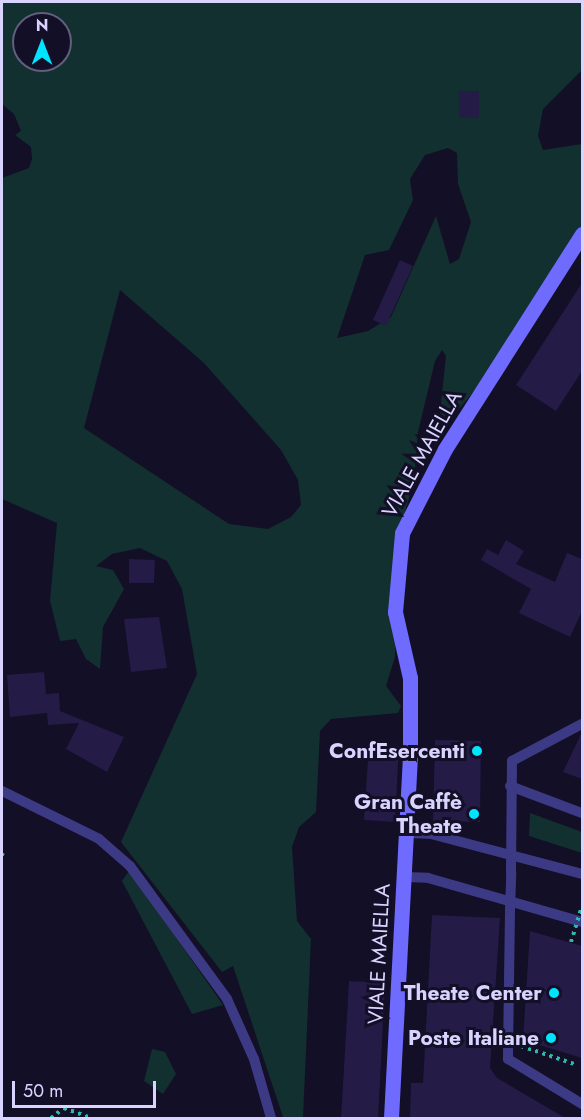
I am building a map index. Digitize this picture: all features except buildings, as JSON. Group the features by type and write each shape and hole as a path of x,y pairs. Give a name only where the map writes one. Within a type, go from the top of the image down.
{"main road":[{"name":"VIALE MAIELLA","path":"390,1119 406,833 410,678 394,612 402,533 445,449 582,234"}],"lane":[{"path":"582,724 512,761 508,1042 508,1059 582,1104"},
{"path":"510,786 582,813"},
{"path":"2,791 99,839 130,866 227,999 254,1059 272,1119"},
{"path":"406,833 511,855 582,874"},
{"path":"404,877 428,878 582,922"}],"path":[{"path":"571,942 582,907"},
{"path":"508,1042 577,1065"},
{"path":"51,1119 64,1108 92,1119"}],"green space":[{"path":"2,2 582,2 582,70 543,109 538,136 543,150 582,144 582,230 487,376 447,423 440,413 446,356 442,350 435,361 418,432 414,481 400,528 395,657 386,686 401,706 398,713 331,719 320,731 316,812 299,827 292,847 297,921 311,939 303,1118 283,1117 233,966 222,972 121,842 197,674 182,589 167,561 140,548 112,554 96,566 113,570 124,589 103,627 100,669 86,659 76,639 60,641 50,601 57,523 2,499 2,178 29,168 32,159 31,147 15,135 21,131 14,114 2,104","holes":["448,148 457,153 458,184 471,222 459,259 450,264 436,216 391,317 368,331 337,338 365,255 389,250 413,200 410,179 425,155","120,290 204,363 281,450 298,480 301,505 291,517 268,529 229,524 84,428"]},
{"path":"530,813 582,832 582,853 529,836"},
{"path":"129,871 223,1005 192,1014 122,881"},
{"path":"152,1049 165,1052 176,1074 163,1094 144,1081"}],"place":[{"name":"ConfEsercenti","path":"477,751"},
{"name":"Gran Caffè Theate","path":"474,814"},
{"name":"Theate Center","path":"554,993"},
{"name":"Poste Italiane","path":"551,1038"}]}
